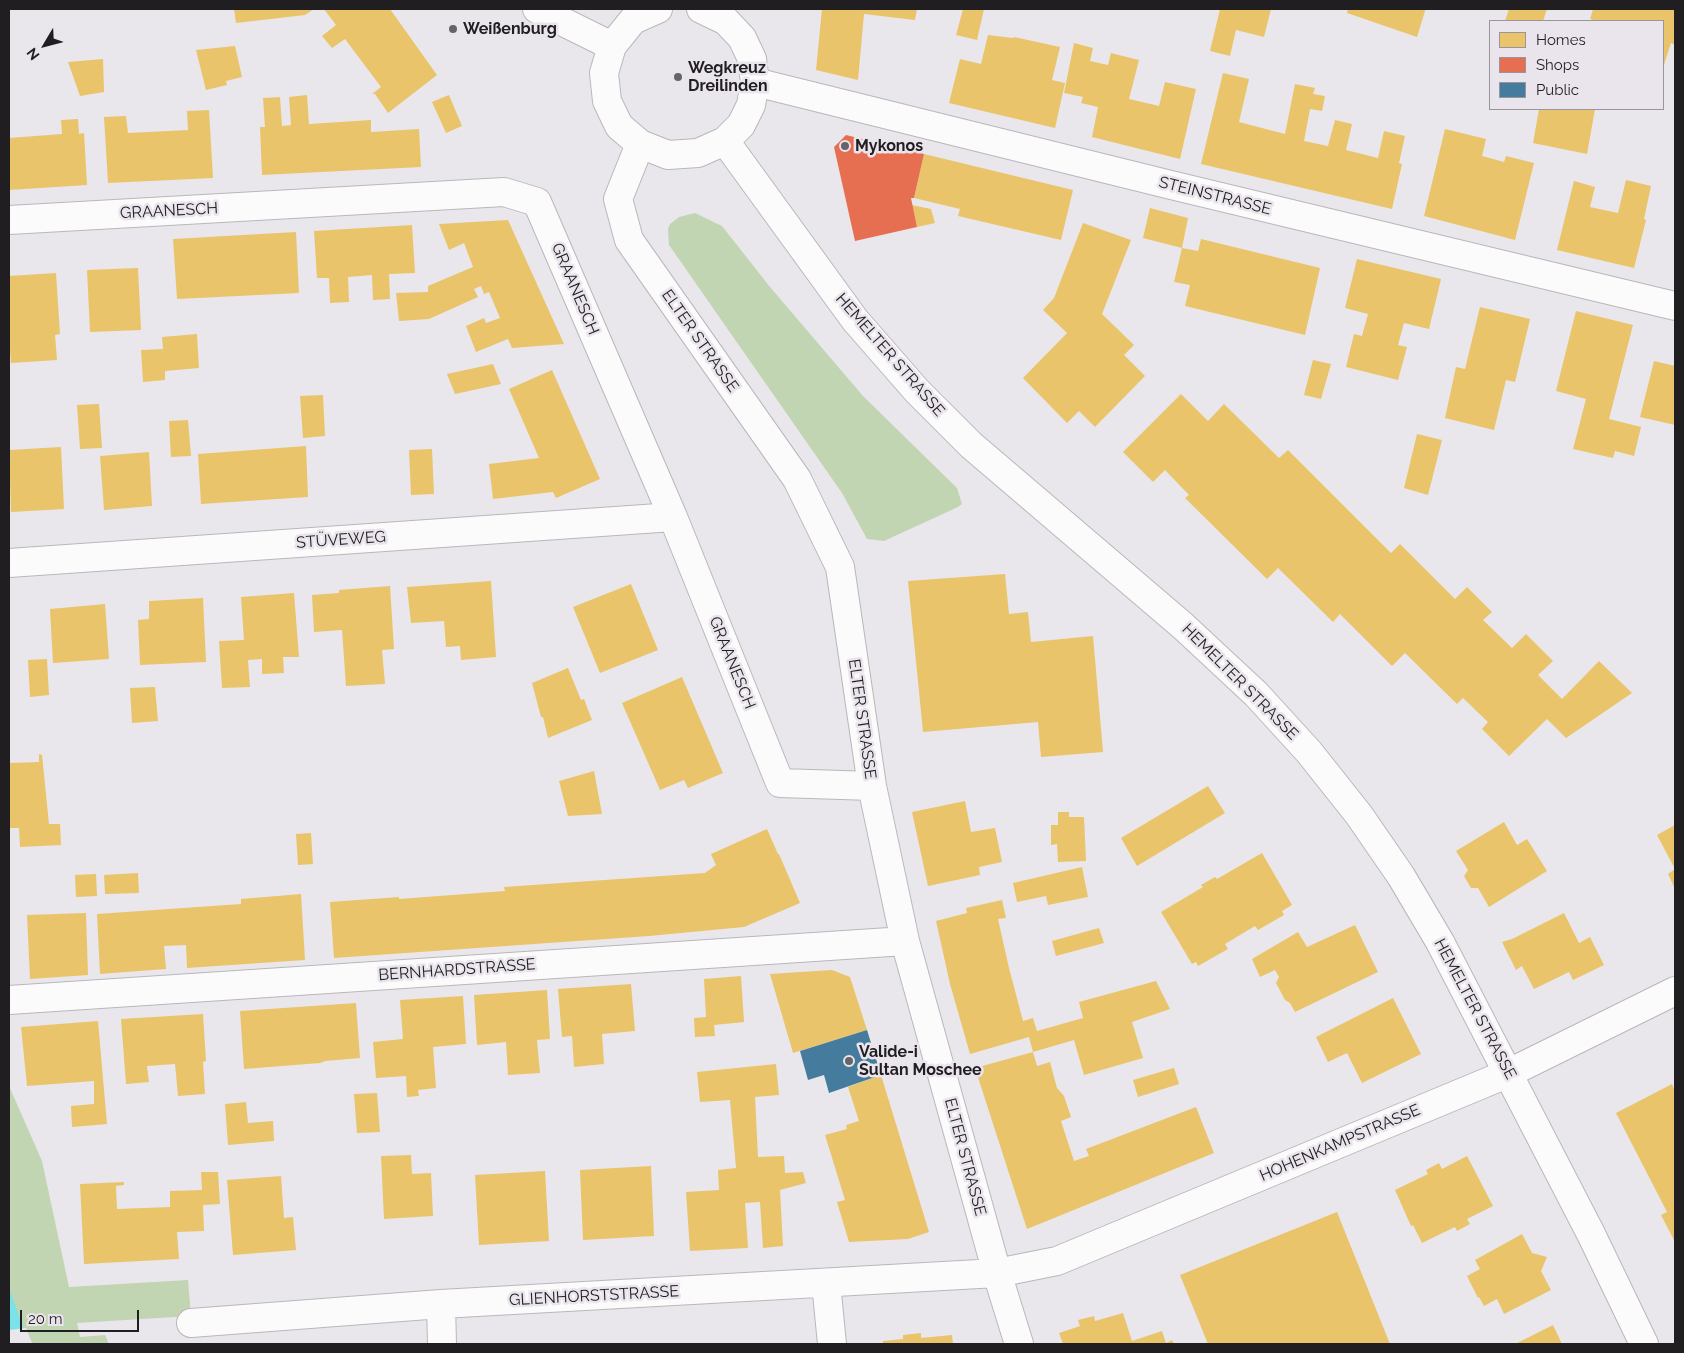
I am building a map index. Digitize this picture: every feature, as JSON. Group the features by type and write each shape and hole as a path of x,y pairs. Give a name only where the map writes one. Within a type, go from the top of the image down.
{"street":[{"path":"537,9 612,46"},
{"path":"658,9 633,20 612,46 604,73 607,101 619,126 640,144 668,155 698,154 725,141 741,125 751,105 755,82 752,59 742,38 730,15 701,9"},
{"name":"STEINSTRASSE","path":"755,82 1181,188 1675,306"},
{"name":"HEMELTER STRASSE","path":"725,141 855,320 916,391 971,445 1184,626 1256,694 1309,752 1359,815 1401,876 1440,942 1591,1234 1644,1344"},
{"name":"ELTER STRASSE","path":"640,144 618,199 628,240 796,479 840,566 872,786 905,941 997,1273 1019,1344"},
{"name":"GRAANESCH","path":"9,220 504,192 537,202 672,517 780,783 872,786"},
{"name":"STÜVEWEG","path":"9,563 672,517"},
{"name":"BERNHARDSTRASSE","path":"9,1000 905,941"},
{"name":"HOHENKAMPSTRASSE","path":"997,1273 1057,1261 1509,1073 1675,991"},
{"name":"GLIENHORSTSTRASSE","path":"191,1323 441,1304 997,1273"},
{"path":"826,1283 832,1344"},
{"path":"441,1304 442,1344"}],"green space":[{"path":"695,213 722,226 770,287 863,396 957,488 962,504 884,541 867,539 842,493 669,245 668,229 670,224 679,217"},
{"path":"9,1086 42,1161 69,1287 188,1280 191,1316 77,1323 80,1337 105,1335 109,1344 9,1344"}],"water":[{"path":"9,1288 29,1344 9,1344"}],"pier":[{"path":"26,1328 32,1343 9,1344 9,1330"}],"building: Homes":[{"path":"234,9 314,9 305,15 236,23"},
{"path":"324,9 390,9 437,75 388,113 375,94 372,94 381,87 345,39 332,48 322,36 336,25"},
{"path":"822,9 917,9 915,20 864,14 858,80 816,70"},
{"path":"963,9 984,9 977,40 956,35"},
{"path":"1220,9 1271,9 1264,37 1236,30 1230,56 1210,51"},
{"path":"1348,9 1424,9 1425,11 1417,37 1347,13"},
{"path":"1509,9 1547,9 1543,20 1505,20"},
{"path":"1593,9 1675,9 1675,45 1671,43 1664,65 1664,20 1590,19"},
{"path":"988,35 1014,37 1060,47 1052,80 1065,83 1055,128 949,103 960,59 981,64"},
{"path":"1074,43 1093,48 1090,61 1108,65 1111,53 1139,60 1129,99 1159,106 1165,82 1196,89 1180,159 1092,137 1098,107 1081,103 1083,97 1064,93"},
{"path":"235,46 242,77 226,81 227,85 206,90 196,50"},
{"path":"103,59 104,92 80,96 68,62"},
{"path":"1223,73 1249,79 1239,122 1285,134 1295,84 1315,88 1313,94 1325,96 1322,111 1310,109 1304,141 1328,146 1335,120 1352,124 1346,150 1378,158 1384,131 1405,136 1399,163 1402,164 1392,209 1201,164"},
{"path":"307,95 309,124 371,120 371,132 419,129 421,167 262,175 260,127 265,127 263,98 280,97 282,126 291,125 289,97"},
{"path":"449,95 462,126 446,133 432,102"},
{"path":"209,110 213,178 108,183 104,117 126,116 128,133 188,130 187,111"},
{"path":"1539,110 1595,110 1587,154 1533,143"},
{"path":"78,119 79,134 84,133 87,185 9,190 9,138 62,134 61,120"},
{"path":"1445,129 1486,139 1482,156 1504,162 1506,156 1534,163 1515,240 1424,216"},
{"path":"924,154 1073,190 1061,240 958,216 960,209 914,198"},
{"path":"1626,180 1651,186 1644,219 1646,220 1634,268 1557,250 1574,181 1595,187 1590,207 1618,213"},
{"path":"912,205 931,209 935,223 917,227"},
{"path":"1150,208 1188,218 1182,248 1143,238"},
{"path":"508,220 564,344 512,348 508,339 476,352 466,326 484,318 486,323 500,318 489,292 484,294 481,286 474,289 478,297 429,319 399,321 396,293 428,292 428,286 473,267 464,243 449,250 439,224"},
{"path":"1083,223 1131,240 1102,314 1134,345 1124,355 1145,376 1095,427 1079,411 1067,423 1023,378 1067,333 1043,310 1054,298"},
{"path":"412,225 415,273 389,274 390,299 373,300 372,275 348,277 349,302 330,303 329,278 317,278 314,231"},
{"path":"296,232 299,293 177,299 173,239"},
{"path":"1201,239 1320,268 1305,335 1185,306 1190,285 1174,282 1182,248 1198,251"},
{"path":"1357,259 1441,279 1429,329 1404,323 1398,345 1407,347 1398,380 1346,367 1354,334 1362,336 1368,314 1345,308"},
{"path":"138,268 141,330 90,332 87,270"},
{"path":"56,273 60,334 55,335 57,360 11,363 9,276"},
{"path":"1480,307 1530,319 1515,382 1506,380 1494,430 1445,418 1456,367 1465,369"},
{"path":"1576,311 1633,325 1609,419 1641,427 1634,456 1615,451 1613,458 1573,449 1586,399 1556,391"},
{"path":"197,334 199,368 165,371 165,380 143,382 141,350 163,349 162,337"},
{"path":"1313,360 1331,364 1321,399 1304,395"},
{"path":"1654,361 1675,366 1675,425 1640,417"},
{"path":"493,364 501,384 455,394 447,374"},
{"path":"552,370 600,479 556,498 553,492 493,499 489,464 539,458 509,389"},
{"path":"1181,394 1208,421 1224,404 1279,458 1288,450 1391,553 1400,544 1455,599 1467,587 1492,612 1483,620 1512,648 1526,634 1553,661 1538,675 1562,699 1599,661 1632,693 1566,738 1547,719 1509,756 1482,729 1488,722 1463,698 1457,704 1405,653 1392,666 1340,614 1333,622 1278,568 1267,579 1185,498 1189,495 1165,470 1153,482 1123,452"},
{"path":"323,395 325,436 303,438 300,396"},
{"path":"99,404 102,448 80,449 77,405"},
{"path":"188,420 191,456 171,457 169,421"},
{"path":"1417,434 1442,440 1428,495 1404,488"},
{"path":"306,446 308,497 201,504 198,454"},
{"path":"61,447 64,509 11,512 9,450"},
{"path":"432,449 434,494 411,495 409,450"},
{"path":"149,452 152,506 104,510 100,456"},
{"path":"1005,574 1009,614 1028,612 1031,642 1093,636 1103,752 1041,757 1038,722 923,732 908,581"},
{"path":"491,581 496,657 461,660 460,646 446,647 444,621 411,623 407,587"},
{"path":"631,584 658,650 600,673 573,607"},
{"path":"390,586 394,649 382,650 385,684 346,686 342,630 314,632 312,595 339,593 339,590"},
{"path":"294,593 299,657 283,657 284,673 262,674 262,659 248,660 250,687 222,688 219,641 244,640 241,597"},
{"path":"203,598 206,662 140,665 138,620 149,619 149,601"},
{"path":"105,604 109,659 53,663 50,609"},
{"path":"47,659 49,695 30,697 28,660"},
{"path":"568,668 581,700 584,699 592,720 548,738 532,683"},
{"path":"682,677 723,773 688,788 684,780 660,790 622,703"},
{"path":"155,687 158,721 132,723 130,688"},
{"path":"39,754 42,755 49,824 60,824 61,845 20,847 19,828 9,828 9,763 39,762"},
{"path":"594,771 602,814 568,816 559,781"},
{"path":"1208,786 1225,813 1137,866 1121,838"},
{"path":"965,801 971,832 995,828 1002,862 979,867 980,875 928,886 912,812"},
{"path":"1058,812 1069,812 1069,817 1084,817 1086,861 1058,862 1057,844 1051,845 1051,825 1058,825"},
{"path":"1504,822 1517,845 1527,839 1547,871 1489,907 1478,888 1471,888 1464,876 1468,870 1456,851"},
{"path":"1675,825 1675,869 1657,835"},
{"path":"767,829 800,903 744,927 649,936 334,958 330,902 505,891 504,887 705,873 716,865 711,854"},
{"path":"311,833 313,864 298,865 296,834"},
{"path":"1262,853 1292,905 1282,911 1284,915 1258,930 1255,926 1225,944 1228,949 1198,966 1196,962 1192,964 1161,912 1203,887 1201,885 1215,877 1217,879"},
{"path":"1082,867 1088,897 1048,905 1046,896 1017,902 1013,883"},
{"path":"1675,869 1675,889 1668,874"},
{"path":"138,873 139,893 105,894 104,875"},
{"path":"96,874 97,896 76,897 75,875"},
{"path":"301,894 305,960 187,968 186,945 164,946 166,969 100,974 97,914 241,904 241,899"},
{"path":"1002,900 1006,918 998,919 1023,1021 1033,1018 1037,1031 1083,1018 1079,1002 1156,981 1170,1009 1132,1022 1143,1058 1084,1075 1074,1040 1033,1052 1029,1037 970,1054 950,984 936,921 967,913 966,908"},
{"path":"86,913 88,975 30,979 27,915"},
{"path":"1564,913 1579,943 1590,937 1604,965 1573,980 1569,972 1534,989 1522,966 1516,970 1502,942 1512,939"},
{"path":"1355,925 1378,972 1295,1012 1290,1003 1285,1000 1276,983 1279,977 1275,970 1260,977 1252,959 1298,932 1307,947"},
{"path":"1099,928 1104,943 1056,956 1052,941"},
{"path":"832,970 850,977 867,1030 793,1053 770,974"},
{"path":"741,976 744,1022 714,1025 715,1036 695,1037 694,1018 706,1017 704,979"},
{"path":"631,984 635,1031 602,1034 604,1064 574,1067 572,1036 562,1037 558,989"},
{"path":"547,990 550,1039 537,1040 540,1073 508,1075 506,1042 477,1045 474,995"},
{"path":"463,996 466,1044 433,1047 436,1088 418,1090 419,1096 407,1097 406,1076 376,1078 373,1042 403,1039 400,1000"},
{"path":"1393,998 1421,1054 1362,1083 1347,1053 1328,1062 1316,1037"},
{"path":"356,1003 360,1058 244,1069 240,1011"},
{"path":"203,1014 206,1061 203,1062 205,1094 178,1096 175,1064 147,1066 149,1082 126,1084 121,1019"},
{"path":"98,1021 107,1124 72,1127 71,1106 94,1104 94,1081 27,1086 21,1027"},
{"path":"1033,1052 1037,1066 1050,1062 1057,1088 1064,1096 1071,1117 1061,1121 1074,1161 1089,1156 1086,1149 1196,1107 1214,1153 1027,1229 975,1068"},
{"path":"776,1064 779,1095 755,1097 758,1157 784,1156 785,1173 803,1172 806,1183 780,1190 783,1246 763,1248 760,1202 745,1203 748,1248 690,1251 686,1192 719,1190 718,1170 736,1168 730,1100 700,1102 697,1072"},
{"path":"1174,1068 1179,1084 1138,1097 1133,1080"},
{"path":"881,1075 929,1232 908,1239 849,1242 837,1202 845,1200 825,1135 847,1129 846,1125 859,1121 848,1087"},
{"path":"1672,1084 1675,1092 1675,1242 1661,1215 1667,1212 1616,1113"},
{"path":"377,1093 380,1132 357,1133 354,1094"},
{"path":"246,1102 248,1123 273,1121 274,1141 228,1145 225,1104"},
{"path":"411,1155 412,1174 431,1173 433,1216 384,1219 381,1156"},
{"path":"1467,1156 1493,1206 1467,1219 1470,1224 1457,1231 1455,1227 1422,1243 1413,1225 1411,1226 1395,1190 1428,1174 1426,1170 1439,1163 1442,1169"},
{"path":"651,1166 654,1236 583,1240 580,1170"},
{"path":"545,1171 549,1241 479,1245 475,1175"},
{"path":"201,1172 218,1172 220,1204 203,1205 204,1231 177,1232 179,1259 84,1264 80,1184 124,1182 124,1185 116,1186 117,1209 170,1207 170,1191 202,1190"},
{"path":"281,1176 284,1218 293,1217 296,1250 233,1255 227,1180"},
{"path":"1337,1212 1390,1344 1208,1344 1180,1275"},
{"path":"1522,1234 1532,1253 1547,1257 1541,1271 1551,1290 1504,1314 1497,1299 1484,1306 1467,1276 1480,1269 1475,1260"},
{"path":"1123,1313 1132,1341 1162,1331 1166,1343 1172,1340 1174,1344 1063,1344 1059,1333 1080,1326 1078,1320 1094,1316 1095,1321"},
{"path":"1553,1325 1562,1344 1515,1344"},
{"path":"921,1333 921,1338 952,1335 953,1344 883,1344 883,1341 903,1339 903,1335"}],"building: Shops":[{"path":"846,135 924,154 914,198 911,198 917,227 855,241 834,147"}],"building: Public":[{"path":"867,1030 881,1075 829,1093 824,1075 808,1080 800,1051"}],"place":[{"name":"Weißenburg","path":"453,29"},
{"name":"Wegkreuz Dreilinden","path":"678,77"},
{"name":"Mykonos","path":"845,146"},
{"name":"Valide-i Sultan Moschee","path":"849,1061"}]}
